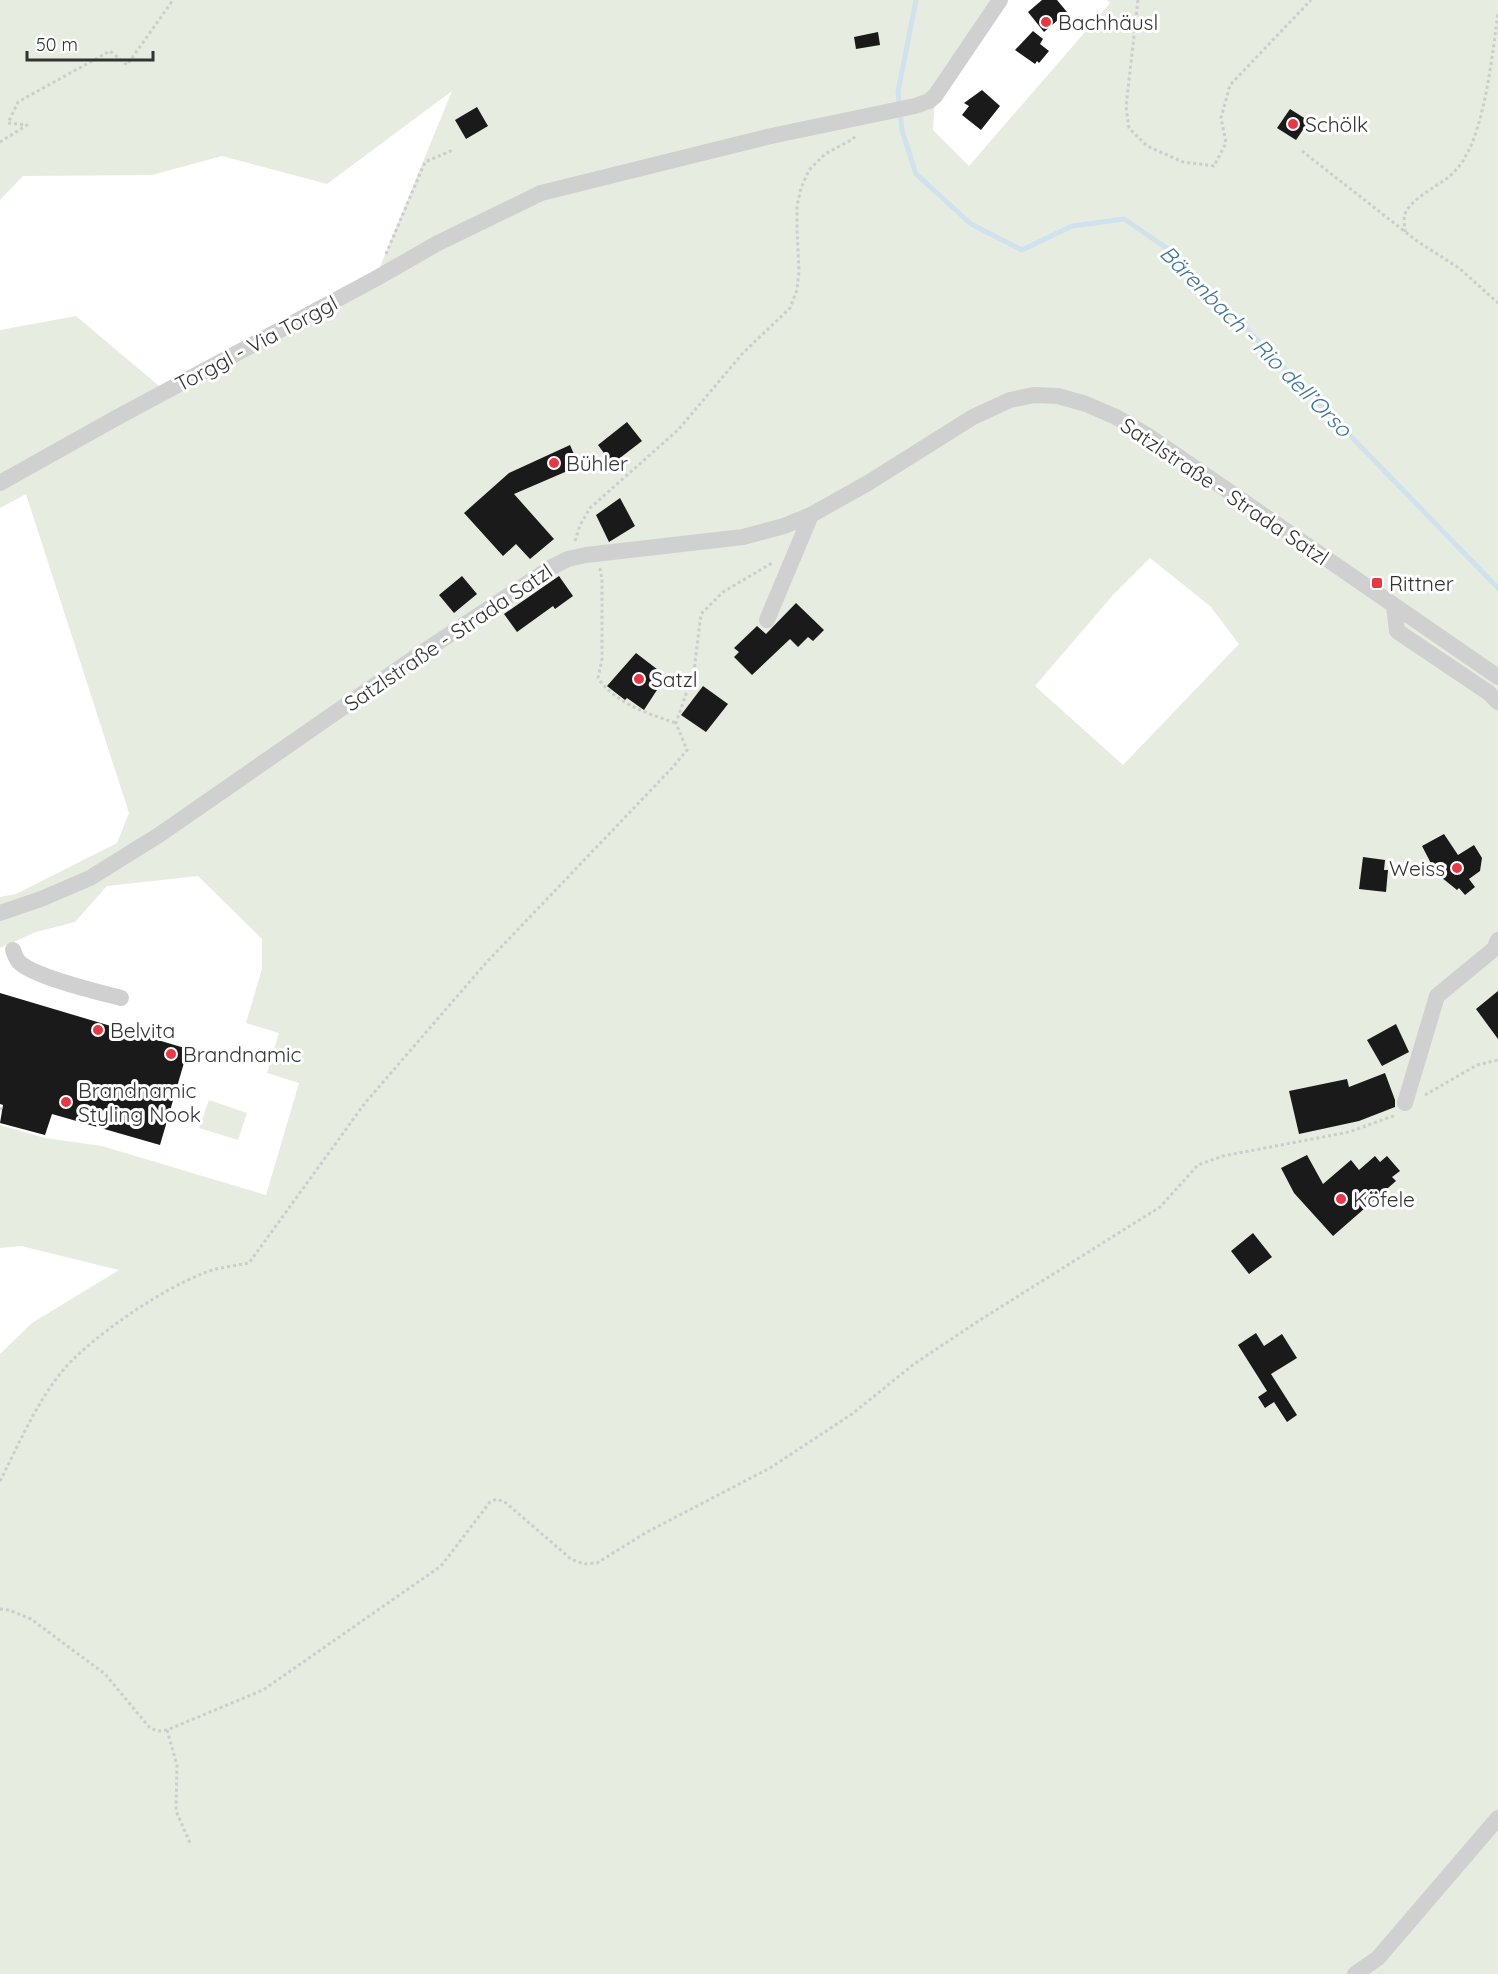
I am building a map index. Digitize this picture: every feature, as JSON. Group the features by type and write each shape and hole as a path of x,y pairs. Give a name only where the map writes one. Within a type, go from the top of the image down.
{"street":[{"name":"Torggl - Via Torggl","path":"0,483 438,243 541,193 771,136 866,117 929,101 935,96 1000,0"},
{"name":"Satzlstraße - Strada Satzl","path":"0,913 51,895 90,878 110,866 159,835 416,656 567,559 743,537 784,526 811,515 868,483 973,417 1010,400 1034,395 1058,396 1086,404 1106,412 1150,437 1498,676"},
{"path":"767,620 811,515"},
{"path":"1394,606 1396,631 1489,693 1498,702"},
{"path":"1405,1103 1437,996 1494,949 1498,940"},
{"path":"13,950 17,961 32,971 121,998"},
{"path":"1355,1974 1378,1958 1498,1818"}],"path":[{"path":"0,142 27,125 8,123 18,102 110,51 127,65 173,0"},
{"path":"1138,0 1126,107 1129,128 1147,146 1183,162 1214,166 1226,142 1221,118 1230,85 1311,0"},
{"path":"1405,232 1406,210 1455,171 1472,144 1480,117 1498,12"},
{"path":"676,723 644,713 606,689 598,678 602,659 602,580 599,566 574,546 580,525 590,508 679,429 742,354 790,308 797,290 800,271 797,206 801,188 809,170 825,154 853,139 866,117"},
{"path":"375,279 425,162 453,150"},
{"path":"1302,151 1405,232 1459,268 1498,303"},
{"path":"0,1481 39,1407 64,1370 99,1336 150,1302 205,1272 249,1263 365,1103 485,964 672,768 687,750 676,723 693,671 701,614 723,592 769,566 776,559"},
{"path":"0,1609 31,1618 105,1674 150,1728 158,1731 167,1730 263,1690 441,1566 490,1502 497,1499 506,1503 571,1559 585,1564 597,1563 647,1532 770,1468 852,1414 914,1364 1160,1207 1198,1165 1223,1156 1349,1132 1394,1117 1401,1112 1405,1103 1430,1093 1477,1065 1498,1060"},
{"path":"167,1730 177,1765 176,1811 190,1843"}],"shaded area":[{"path":"0,0 1002,0 935,96 933,130 969,166 1110,3 1107,0 1498,0 1498,1974 0,1974 0,1354 32,1323 119,1270 21,1246 0,1248 0,1125 45,1138 102,1146 266,1195 299,1083 267,1073 279,1033 246,1023 262,969 262,939 198,876 107,886 75,922 36,932 0,948 0,897 16,894 117,843 129,813 26,494 0,508 0,330 76,316 165,391 375,279 452,91 327,184 222,156 152,175 23,176 0,200","holes":["1150,558 1210,606 1239,644 1123,765 1035,686 1113,595"]},
{"path":"209,1100 247,1113 238,1140 199,1128"}],"building":[{"name":"Bachhäusl","path":"1042,0 1057,0 1067,12 1044,32 1028,12"},
{"path":"1033,31 1043,39 1040,44 1049,51 1039,63 1037,61 1035,64 1015,50"},
{"path":"878,32 880,45 856,49 854,37"},
{"path":"982,90 1000,106 981,130 962,115 969,106 964,103"},
{"path":"477,107 488,126 466,139 455,120"},
{"name":"Schölk","path":"1290,109 1309,121 1296,140 1277,128"},
{"path":"627,422 642,441 612,464 598,445"},
{"path":"570,445 579,466 514,494 554,539 530,559 516,544 503,556 464,513 509,473"},
{"path":"620,498 635,526 609,542 596,515"},
{"path":"462,576 477,594 454,613 439,595"},
{"path":"559,576 573,596 555,609 553,606 517,632 504,614"},
{"path":"796,603 824,630 813,641 808,637 798,647 790,639 752,675 734,657 739,652 734,648 757,626 766,634"},
{"name":"Satzl","path":"636,653 666,676 644,710 627,698 625,700 607,686"},
{"path":"703,686 728,704 706,732 681,715"},
{"name":"Weiss","path":"1444,834 1458,855 1474,845 1482,858 1480,871 1469,879 1475,887 1465,895 1459,888 1457,890 1436,873 1422,846"},
{"path":"1363,857 1385,860 1384,870 1388,870 1386,892 1359,889"},
{"path":"1498,991 1498,1039 1476,1009"},
{"path":"0,993 188,1049 160,1145 52,1114 45,1135 0,1123 3,1105 0,1104"},
{"path":"1396,1024 1409,1052 1382,1066 1367,1040"},
{"path":"1385,1073 1395,1100 1395,1107 1359,1121 1299,1134 1289,1091 1347,1079 1349,1087"},
{"path":"1307,1155 1323,1184 1351,1160 1359,1170 1375,1156 1380,1162 1387,1156 1400,1171 1392,1177 1396,1181 1333,1236 1294,1193 1281,1168"},
{"path":"1253,1233 1272,1257 1249,1274 1231,1251"},
{"path":"1256,1333 1264,1346 1282,1334 1297,1358 1271,1374 1297,1415 1287,1422 1274,1402 1265,1408 1258,1397 1267,1391 1238,1345"}],"waterway":[{"name":"Bärenbach - Rio dell’Orso","path":"916,0 898,92 902,130 916,174 971,224 1022,250 1072,226 1124,219 1171,251 1498,588"}],"place":[{"name":"Bachhäusl","path":"1046,22"},
{"name":"Schölk","path":"1293,124"},
{"name":"Bühler","path":"554,463"},
{"name":"Rittner","path":"1377,583"},
{"name":"Satzl","path":"639,679"},
{"name":"Weiss","path":"1457,868"},
{"name":"Belvita","path":"98,1030"},
{"name":"Brandnamic","path":"171,1054"},
{"name":"Brandnamic Styling Nook","path":"66,1102"},
{"name":"Köfele","path":"1341,1199"}]}
